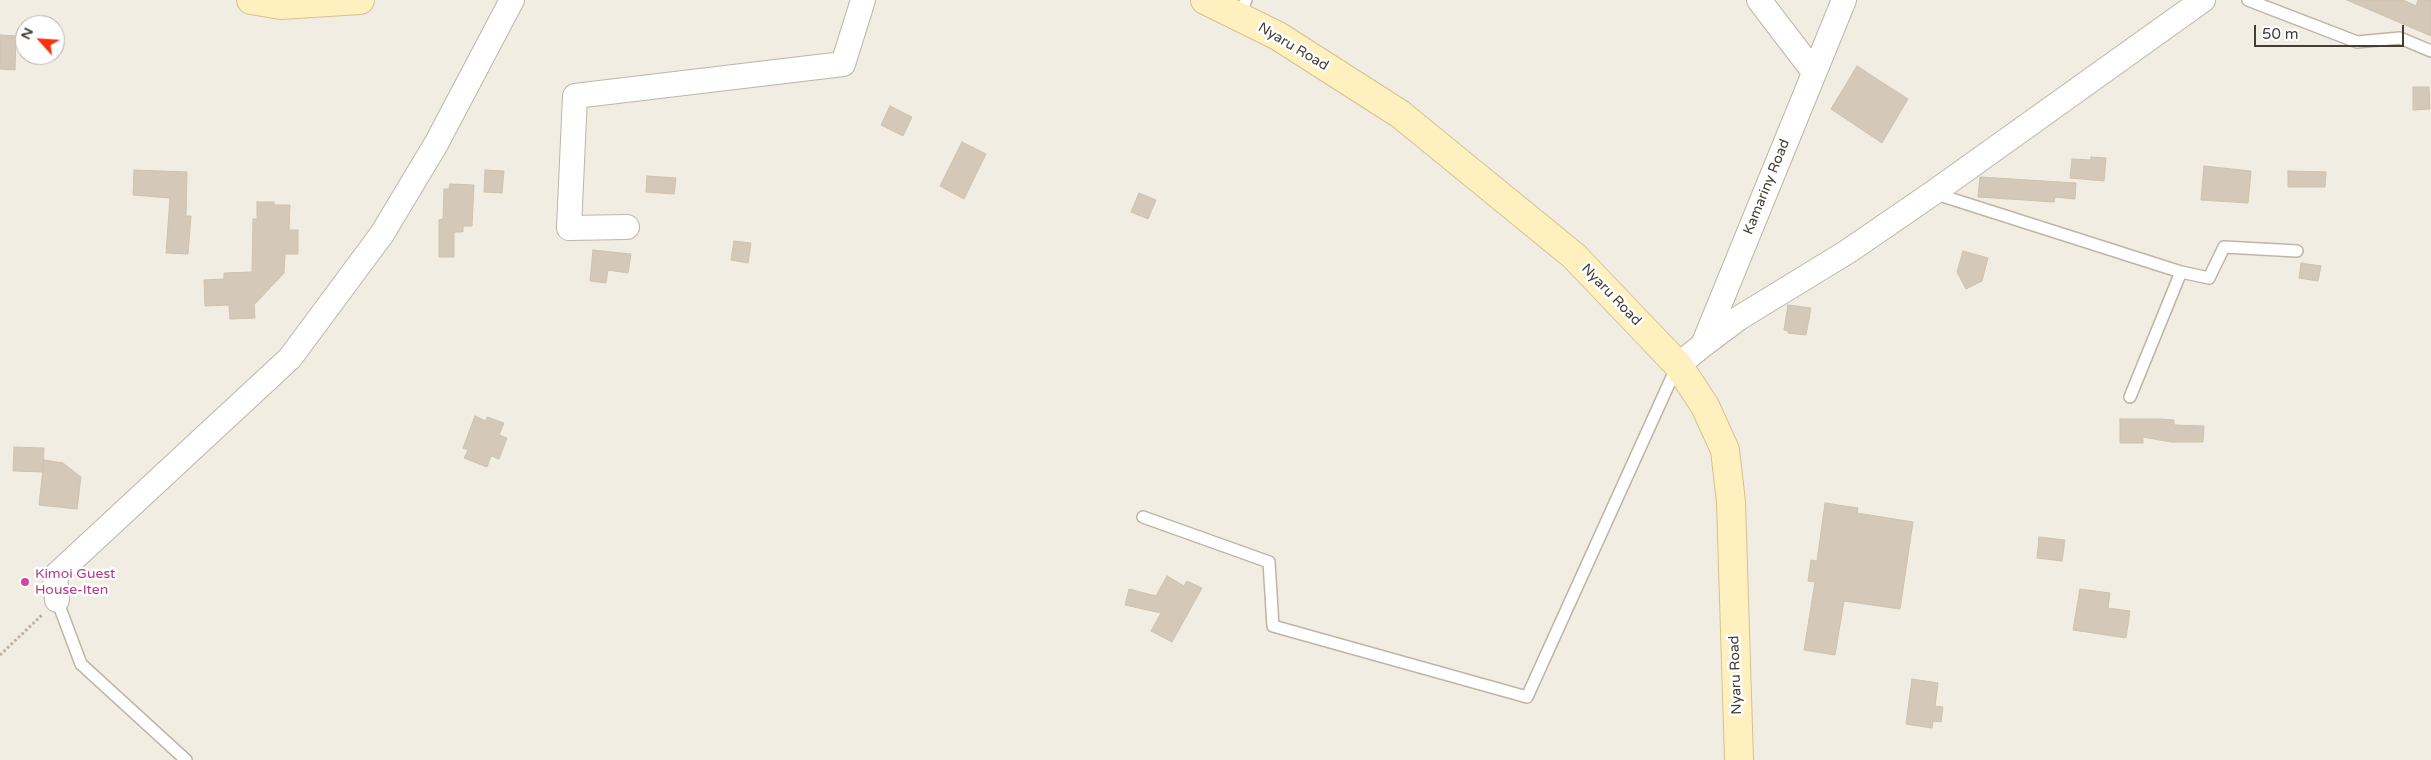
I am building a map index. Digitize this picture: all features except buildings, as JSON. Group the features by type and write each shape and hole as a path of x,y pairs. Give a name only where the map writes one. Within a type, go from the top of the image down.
{"main road":[{"path":"251,0 281,5 360,0"},
{"name":"Nyaru Road","path":"1205,0 1242,8 1278,36 1400,114 1574,256 1678,365 1705,406 1725,450 1731,502 1739,760"}],"street":[{"path":"57,600 55,576 290,358 382,234 436,144 512,0"},
{"path":"627,227 569,228 574,96 843,64 863,0"},
{"path":"1759,0 1814,72"},
{"name":"Kamariny Road","path":"1703,346 1844,0"},
{"path":"1678,365 1739,318 1847,252 1933,193 2203,0"}],"lane":[{"path":"2248,0 2357,42 2400,38 2431,51"},
{"path":"1933,193 2181,272 2209,278 2224,247 2297,251"},
{"path":"2130,397 2181,272"},
{"path":"1143,517 1269,562 1272,626 1527,697 1678,365"},
{"path":"57,600 82,664 186,760"}],"path":[{"path":"0,655 57,600"}],"place":[{"name":"Kimoi Guest House-Iten","path":"25,582"}]}
